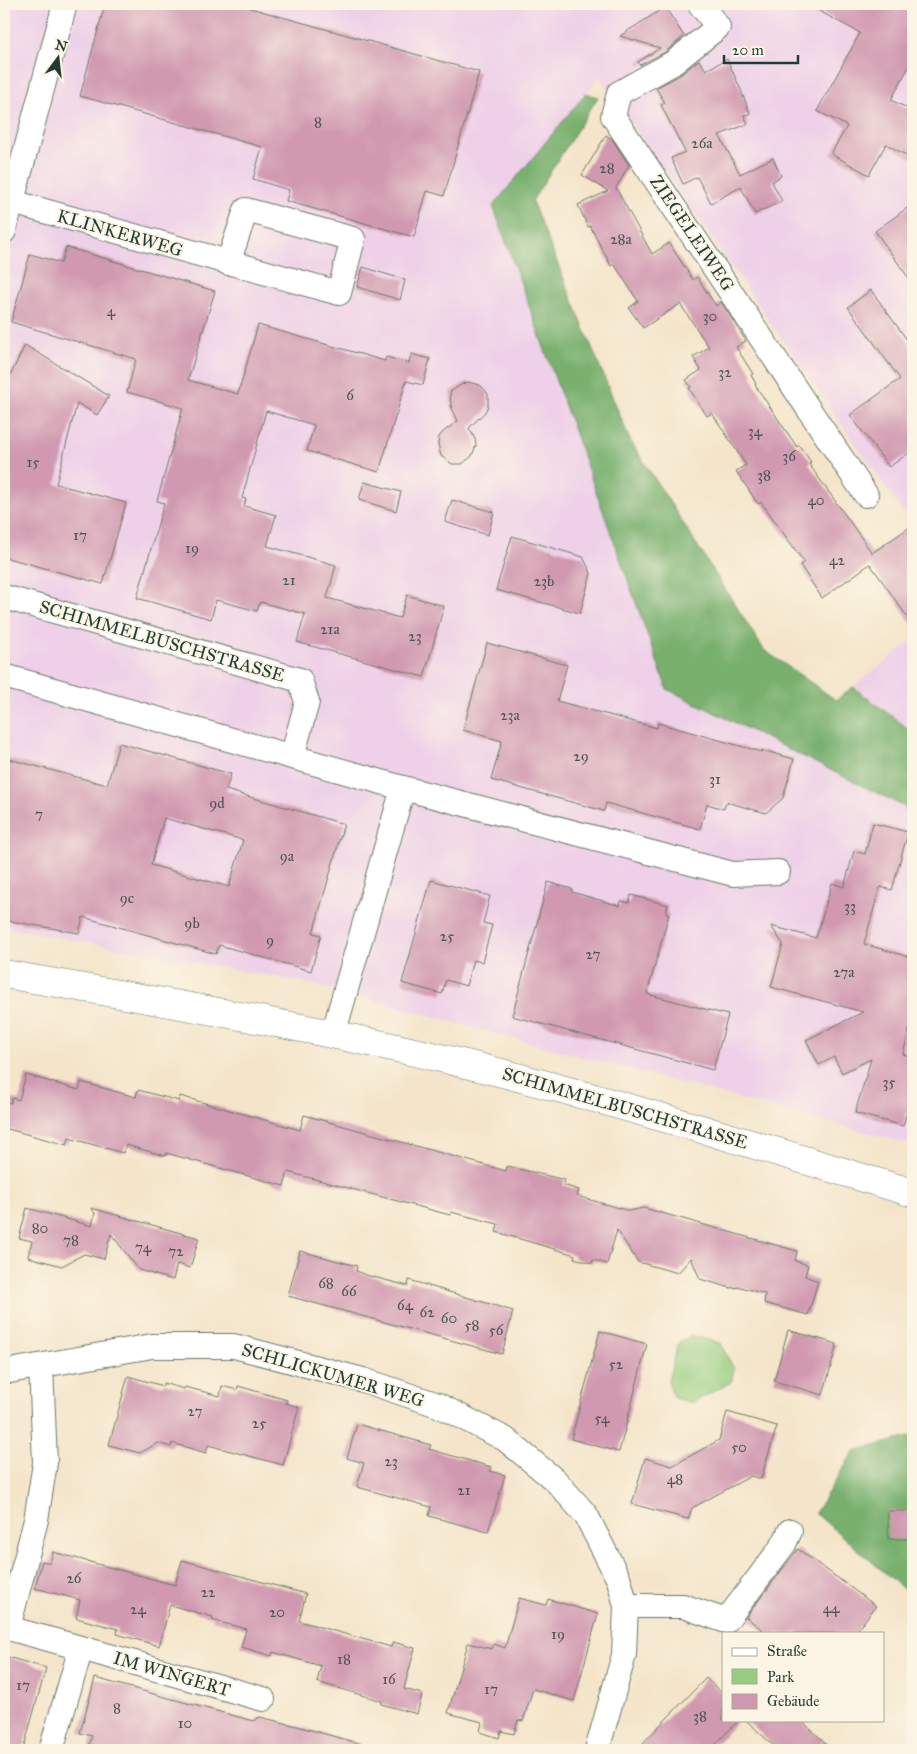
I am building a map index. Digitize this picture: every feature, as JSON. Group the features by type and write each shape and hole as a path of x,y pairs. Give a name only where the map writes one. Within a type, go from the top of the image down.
{"main road":[{"name":"SCHIMMELBUSCHSTRASSE","path":"4,974 214,1011 333,1035 503,1074 731,1138 913,1193"}],"street":[{"path":"4,231 65,4"},
{"name":"ZIEGELEIWEG","path":"700,4 718,27 673,63 619,93 613,116 866,495"},
{"name":"KLINKERWEG","path":"12,202 228,263 339,293 353,239 246,210 228,263"},
{"name":"SCHIMMELBUSCHSTRASSE","path":"4,597 300,680 307,702 292,757"},
{"path":"4,676 403,788 733,874 778,872"},
{"path":"333,1035 403,788"},
{"name":"SCHLICKUMER WEG","path":"4,1372 152,1346 234,1346 363,1380 438,1405 505,1439 556,1482 586,1515 619,1580 626,1606 624,1655 597,1750"},
{"name":"IM WINGERT","path":"41,1366 45,1463 36,1520 8,1628 263,1699"},
{"path":"626,1606 683,1606 726,1621 784,1544 790,1531"},
{"path":"52,1750 80,1648"}],"shaded area":[{"path":"4,4 913,4 913,526 599,77 493,206 667,689 905,807 913,833 913,1145 307,983 4,927"},
{"path":"913,640 913,732 853,687"}],"green space":[{"path":"586,93 598,97 532,201 630,440 764,650 836,700 853,687 913,732 913,833 905,807 667,689 493,206"},
{"path":"691,1335 720,1343 734,1369 731,1382 692,1403 674,1398 668,1381 678,1344"},
{"path":"913,1436 913,1597 815,1513 854,1451"}],"building":[{"path":"105,4 236,4 479,72 444,196 427,191 414,237 286,201 289,190 253,179 262,147 80,96"},
{"path":"806,4 913,4 913,59 891,100 913,111 913,159 886,144 869,175 831,154 847,126 817,111 860,33"},
{"path":"665,7 684,36 665,52 640,65 638,62 660,48 620,36"},
{"path":"727,59 750,114 744,115 748,124 719,135 740,174 773,158 781,176 772,182 782,201 755,214 741,187 711,203 697,177 683,184 671,158 685,152 661,105 665,103 656,88 680,75 699,60 706,70"},
{"path":"606,135 612,139 629,165 616,188 652,254 669,243 693,280 697,277 716,306 721,302 746,341 736,347 753,374 751,375 755,385 797,447 799,445 811,462 809,464 872,553 913,525 913,625 870,564 822,598 800,565 804,562 761,502 758,504 736,471 746,465 712,413 707,416 689,388 691,387 686,380 701,370 693,357 709,347 680,304 643,328 629,308 638,301 614,264 611,266 590,226 588,227 578,205 608,191 582,175"},
{"path":"913,204 913,284 875,231"},
{"path":"66,247 215,291 188,380 238,394 258,325 385,361 386,357 409,363 411,354 430,359 423,385 406,381 379,472 307,451 314,425 266,411 242,498 246,499 244,506 276,515 267,546 336,565 327,598 400,618 407,595 444,606 424,677 297,642 305,614 260,602 257,611 216,600 211,619 137,598 164,503 157,501 183,408 127,392 136,359 11,322 30,254 61,263"},
{"path":"363,267 405,280 400,300 357,287"},
{"path":"871,290 913,348 913,450 889,467 850,415 900,379 848,307"},
{"path":"25,345 109,396 97,415 77,403 56,484 126,503 103,584 4,557 4,388"},
{"path":"468,382 480,385 484,389 488,394 488,406 485,412 469,428 476,445 472,456 462,464 452,464 441,456 438,444 439,437 458,421 451,406 450,392"},
{"path":"364,482 401,492 396,511 359,500"},
{"path":"452,500 494,512 488,535 445,522"},
{"path":"512,536 583,557 591,573 580,613 496,590"},
{"path":"487,643 567,665 557,701 657,728 658,723 794,759 783,798 766,813 726,802 724,809 707,804 700,829 606,803 604,811 491,780 502,741 463,730"},
{"path":"119,743 231,774 226,790 344,824 313,933 321,935 311,971 219,945 216,954 83,917 79,933 4,920 4,776 9,759 107,785","holes":["164,818 243,840 229,887 151,865"]},
{"path":"873,823 908,832 892,890 880,887 864,944 913,958 913,1015 903,1054 913,1058 913,1090 903,1126 855,1113 871,1059 842,1073 834,1057 819,1065 806,1040 863,1012 771,987 783,944 771,926 816,938 832,883 844,887 854,851 865,854"},
{"path":"431,880 490,896 483,923 492,925 482,962 473,960 466,986 446,980 442,994 402,983"},
{"path":"548,882 572,889 572,892 620,906 621,901 629,903 631,895 668,905 666,913 669,914 647,994 728,1015 713,1070 512,1016"},
{"path":"26,1075 79,1090 81,1082 136,1097 138,1090 179,1101 180,1096 300,1130 304,1115 506,1171 507,1166 565,1180 563,1185 579,1190 577,1196 629,1211 644,1208 797,1251 795,1261 808,1265 805,1276 818,1281 808,1315 764,1303 765,1294 741,1287 731,1288 700,1279 691,1258 678,1273 638,1262 617,1230 607,1264 593,1260 592,1263 574,1258 575,1255 496,1232 498,1224 451,1212 450,1215 288,1172 284,1186 166,1153 166,1156 126,1145 123,1153 69,1138 67,1145 4,1128 4,1101 11,1103 12,1098 19,1100"},
{"path":"27,1208 92,1226 95,1213 91,1208 199,1238 190,1268 177,1264 173,1280 139,1270 111,1234 104,1259 84,1254 62,1266 28,1257 32,1241 19,1238"},
{"path":"300,1251 357,1266 356,1271 366,1275 408,1286 409,1280 513,1311 502,1354 288,1296"},
{"path":"788,1330 837,1344 823,1395 774,1381"},
{"path":"600,1331 647,1344 619,1452 571,1439"},
{"path":"128,1376 163,1386 163,1383 220,1396 222,1386 237,1390 238,1386 287,1400 286,1403 299,1407 283,1465 208,1445 206,1453 172,1443 171,1447 158,1443 140,1453 109,1445"},
{"path":"727,1412 777,1426 761,1479 751,1476 692,1508 688,1519 632,1504 645,1458 672,1466 719,1440"},
{"path":"357,1424 431,1445 429,1449 491,1467 490,1471 505,1475 488,1532 429,1516 431,1507 357,1487 364,1463 347,1458"},
{"path":"888,1511 913,1511 913,1539 888,1539"},
{"path":"798,1549 876,1606 856,1632 765,1632 746,1617"},
{"path":"53,1552 175,1585 182,1560 306,1594 299,1621 391,1647 393,1642 415,1648 404,1689 422,1694 417,1714 381,1704 382,1701 317,1682 321,1666 273,1652 272,1656 241,1647 246,1629 212,1620 213,1617 170,1605 159,1646 117,1634 118,1629 76,1618 80,1600 35,1588 42,1561 50,1563"},
{"path":"519,1598 546,1605 548,1599 598,1614 574,1701 533,1689 523,1721 518,1720 514,1734 501,1731 499,1738 480,1732 482,1722 448,1713 468,1643 492,1649 494,1644 505,1648"},
{"path":"4,1656 46,1668 23,1750 4,1750"},
{"path":"95,1678 253,1721 260,1717 297,1726 361,1744 360,1750 88,1750 92,1736 80,1733"},
{"path":"706,1678 722,1693 722,1722 737,1722 710,1750 636,1750"},
{"path":"748,1722 803,1722 832,1750 778,1750"}]}
